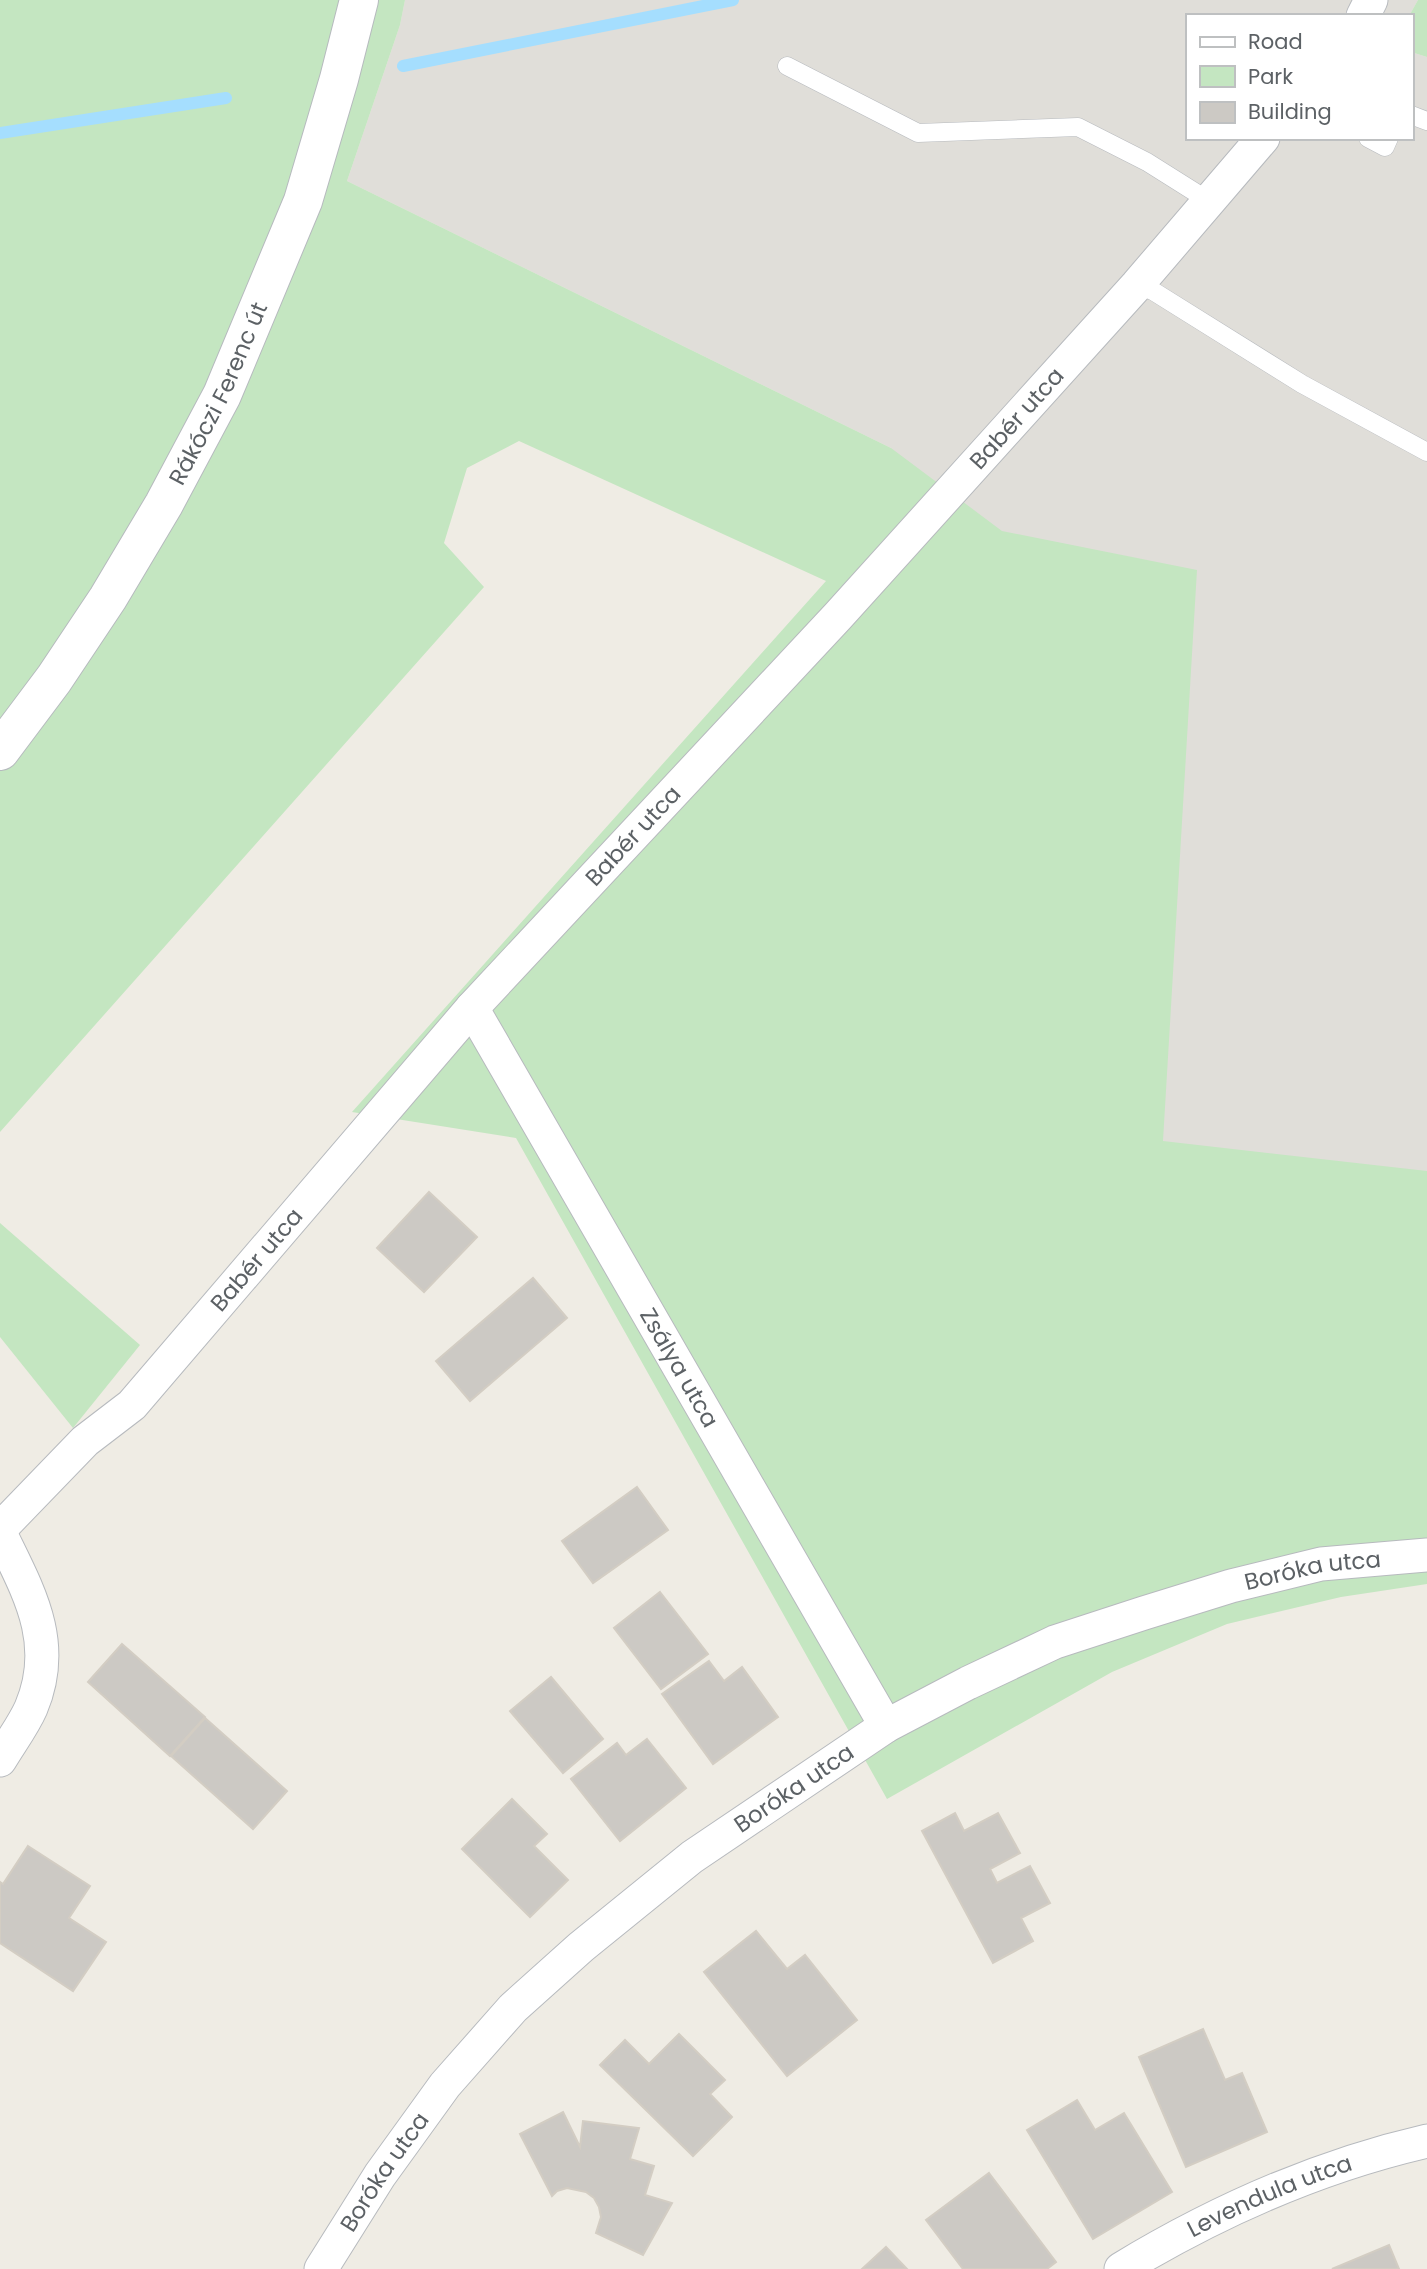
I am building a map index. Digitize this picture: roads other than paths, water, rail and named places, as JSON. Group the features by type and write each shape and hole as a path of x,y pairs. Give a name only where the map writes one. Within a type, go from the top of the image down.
{"main road":[{"name":"Rákóczi Ferenc út","path":"0,751 108,598 164,504 222,396 303,201 340,79 359,0"}],"street":[{"name":"Babér utca","path":"0,1531 85,1441 132,1405 472,1008 838,616 1137,285 1261,140"},
{"name":"Zsálya utca","path":"472,1008 886,1726"},
{"path":"0,1531 34,1602 40,1629 41,1657 40,1682 30,1710 0,1760"},
{"name":"Boróka utca","path":"321,2269 380,2175 445,2085 513,2008 581,1947 692,1857 886,1726 1055,1642 1144,1613 1231,1586 1321,1564 1427,1555"},
{"name":"Levendula utca","path":"1121,2269 1245,2202 1335,2166 1427,2141"}],"lane":[{"path":"787,66 918,134 1078,127 1147,162 1209,201"},
{"path":"1372,140 1385,147 1388,140"},
{"path":"1137,285 1153,291 1302,383 1427,452"}],"waterway":[{"path":"403,66 733,0"},
{"path":"0,133 226,98"}]}
